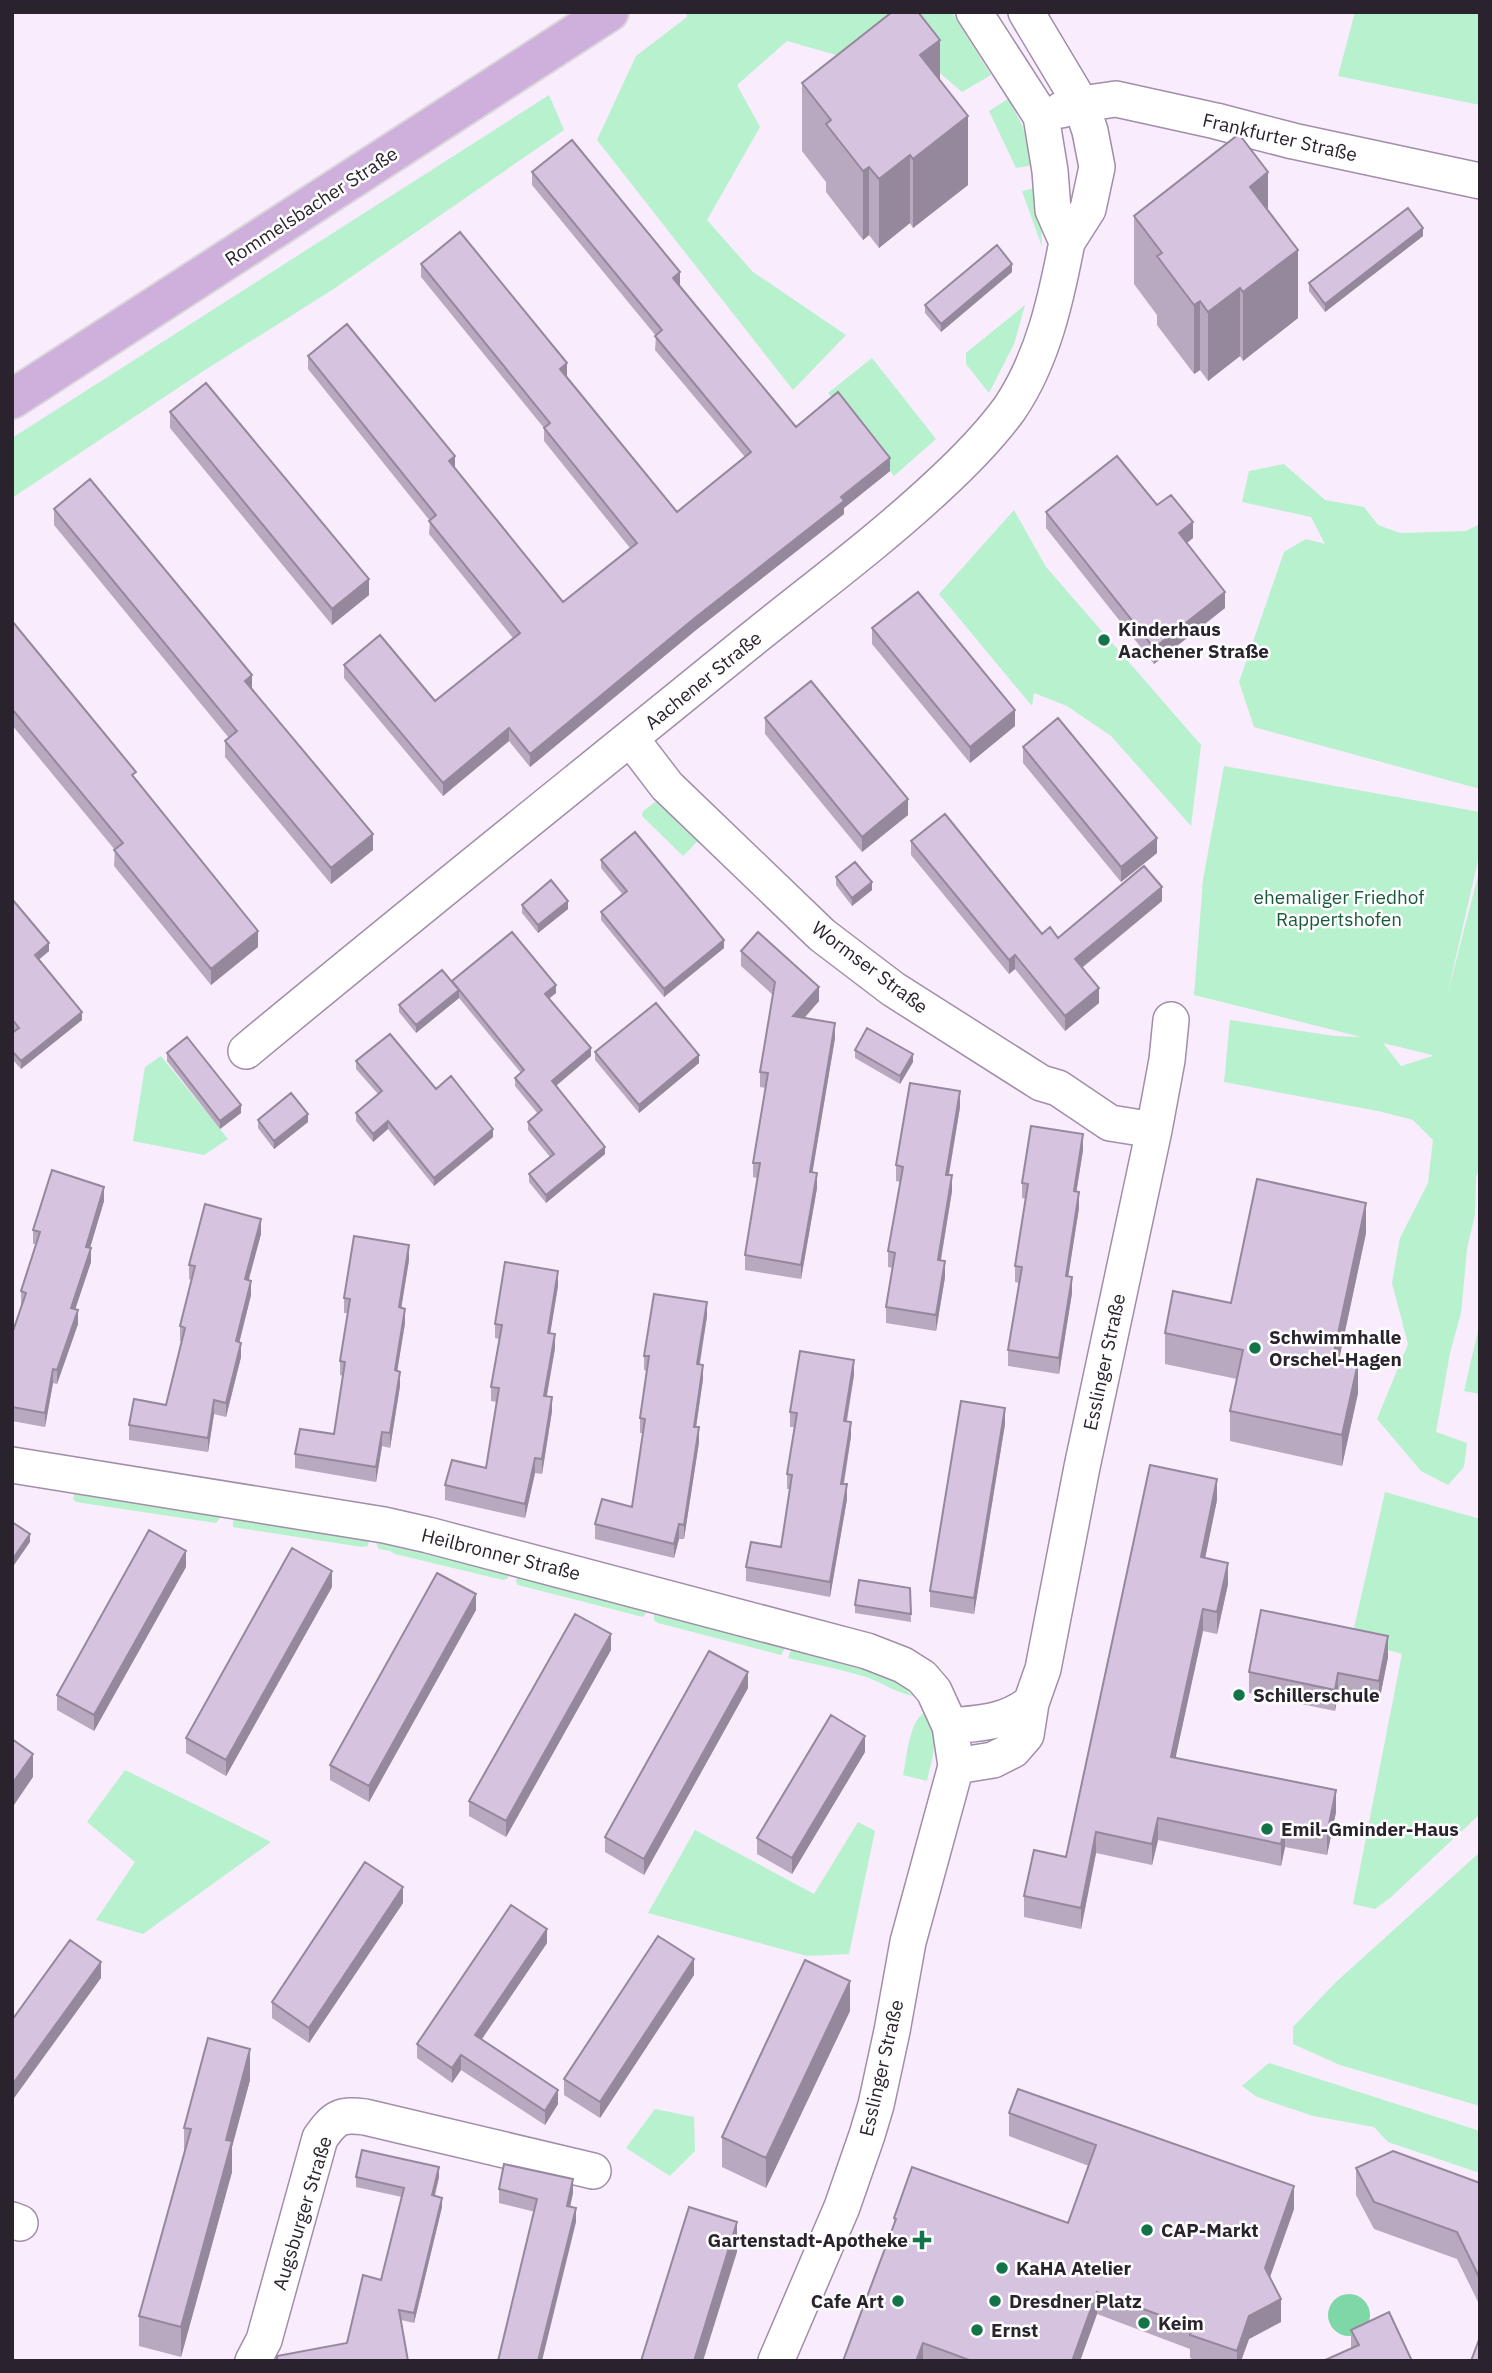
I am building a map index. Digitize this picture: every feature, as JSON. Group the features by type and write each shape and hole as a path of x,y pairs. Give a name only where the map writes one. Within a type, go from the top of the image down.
{"main road":[{"name":"Rommelsbacher Straße","path":"12,399 609,12"}],"street":[{"path":"974,12 1041,116 1054,210 1067,242"},
{"path":"1026,12 1081,104"},
{"name":"Frankfurter Straße","path":"1041,116 1081,104 1116,99 1480,181"},
{"name":"Aachener Straße","path":"246,1051 563,791 904,518 969,457 1012,405 1037,358 1059,283 1067,242 1088,209 1097,167 1081,104"},
{"name":"Wormser Straße","path":"631,739 667,786 842,952 1041,1083 1058,1088 1110,1122 1154,1130"},
{"name":"Esslinger Straße","path":"956,1766 993,1760 1013,1750 1026,1735 1031,1703 1043,1669 1094,1407 1154,1130 1167,1060 1171,1020"},
{"name":"Heilbronner Straße","path":"12,1465 384,1525 867,1651 903,1665 922,1677 934,1691 950,1726"},
{"path":"950,1726 987,1722 1014,1715 1031,1703"},
{"name":"Esslinger Straße","path":"776,2361 842,2207 867,2135 892,2031 908,1942 956,1766 950,1726"},
{"name":"Augsburger Straße","path":"253,2361 264,2340 320,2138 329,2124 344,2115 365,2117 593,2171"}],"green space":[{"path":"686,12 952,12 991,75 962,92 912,49 836,55 787,41 737,85 760,127 707,220 753,272 846,335 793,390 597,140 636,56 687,17"},
{"path":"1355,12 1480,12 1480,105 1338,76"},
{"path":"549,95 564,130 332,290 205,370 12,498 12,438"},
{"path":"1008,99 1022,125 1034,165 1016,168 989,111"},
{"path":"1040,187 1042,247 1022,191"},
{"path":"1025,305 1014,344 989,393 966,364 966,353"},
{"path":"872,358 936,439 894,476 828,393"},
{"path":"1284,464 1325,500 1364,507 1378,525 1400,533 1466,531 1480,524 1480,789 1254,727 1239,682 1284,552 1306,539 1325,544 1311,517 1242,502 1249,471"},
{"path":"1014,510 1046,567 1201,745 1191,826 1111,736 1067,706 1034,693 1032,706 939,594"},
{"name":"ehemaliger Friedhof Rappertshofen","path":"1224,766 1480,812 1480,852 1446,1000 1480,868 1480,1167 1476,1177 1475,1214 1467,1249 1461,1313 1450,1353 1436,1432 1467,1443 1464,1467 1448,1485 1421,1471 1377,1419 1408,1344 1392,1283 1400,1238 1428,1183 1433,1140 1413,1120 1224,1082 1230,1020 1334,1036 1361,1037 1194,995 1203,880","holes":["1383,1043 1432,1055 1401,1066"]},
{"path":"663,796 703,836 683,856 642,816 643,811"},
{"path":"161,1056 228,1139 204,1155 133,1141 145,1067"},
{"path":"1480,1322 1480,1394 1464,1391"},
{"path":"1385,1492 1480,1519 1480,1814 1375,1909 1353,1904 1402,1654 1361,1642 1353,1632"},
{"path":"74,1494 221,1517 216,1523 76,1502 73,1499"},
{"path":"233,1519 369,1541 368,1546 362,1547 233,1527"},
{"path":"376,1543 510,1574 503,1580 395,1554 379,1549"},
{"path":"517,1577 648,1611 643,1617 518,1585"},
{"path":"654,1614 785,1648 781,1655 658,1623 654,1620"},
{"path":"791,1650 884,1675 898,1681 913,1696 866,1677 788,1658"},
{"path":"926,1712 934,1739 927,1781 903,1775 912,1731 920,1716"},
{"path":"125,1770 271,1842 143,1934 96,1920 135,1862 87,1822"},
{"path":"858,1822 875,1831 849,1954 807,1956 648,1913 695,1830 814,1894"},
{"path":"1480,1852 1480,2106 1340,2065 1293,2044 1293,2027 1336,1982"},
{"path":"1269,2063 1480,2131 1480,2173 1388,2142 1374,2127 1313,2116 1257,2097 1242,2086"},
{"path":"655,2109 694,2117 695,2151 670,2176 626,2148"}],"shaded area":[{"path":"1349,2294 1364,2300 1370,2315 1364,2330 1349,2336 1334,2330 1328,2315 1334,2300"}],"building":[{"path":"892,12 918,12 940,40 920,55 968,116 913,159 910,155 879,179 869,167 863,171 826,124 831,120 802,83"},
{"path":"1239,134 1268,172 1250,187 1298,250 1243,292 1240,288 1208,312 1200,301 1194,305 1157,256 1162,253 1134,216"},
{"path":"572,140 680,272 673,278 796,427 838,392 890,458 841,497 844,501 696,617 530,754 509,728 443,783 344,665 380,635 435,701 520,633 429,521 436,515 308,356 347,324 455,456 449,461 563,602 637,543 544,428 550,423 421,264 460,232 567,363 560,369 677,512 751,452 655,336 662,330 532,172"},
{"path":"1408,208 1423,228 1325,304 1309,283"},
{"path":"997,245 1012,264 941,324 925,305"},
{"path":"206,383 369,579 332,609 170,412"},
{"path":"1117,456 1157,505 1171,495 1193,522 1179,533 1225,592 1154,648 1046,512"},
{"path":"90,479 252,675 245,681 373,834 331,868 225,741 237,731 54,509"},
{"path":"918,592 1015,710 970,747 872,628"},
{"path":"12,621 136,772 132,775 258,931 211,969 114,850 123,843 12,709"},
{"path":"811,681 908,799 862,837 765,718"},
{"path":"1058,718 1157,838 1121,867 1023,747"},
{"path":"945,814 1042,934 1050,927 1058,938 1144,866 1162,887 1075,959 1099,988 1065,1016 1015,955 1009,960 911,841"},
{"path":"635,832 724,940 664,989 601,912 627,891 601,860"},
{"path":"855,862 872,882 852,898 836,877"},
{"path":"551,880 568,901 538,925 522,905"},
{"path":"12,899 49,943 35,955 82,1012 21,1061 12,1051 12,1033 19,1028 12,1019"},
{"path":"512,932 556,985 545,994 591,1048 552,1081 605,1147 546,1195 529,1174 554,1154 528,1122 542,1110 515,1078 524,1070 452,981"},
{"path":"758,932 819,987 793,1016 835,1023 810,1172 817,1173 801,1265 745,1255 760,1163 753,1163 768,1073 760,1072 775,982 741,951"},
{"path":"442,970 459,990 416,1025 399,1005"},
{"path":"656,1003 699,1055 639,1105 595,1052"},
{"path":"867,1028 913,1054 900,1076 855,1050"},
{"path":"390,1034 436,1089 451,1076 493,1129 434,1178 388,1121 373,1134 356,1113 382,1091 356,1061"},
{"path":"187,1037 241,1105 220,1121 167,1053"},
{"path":"910,1083 960,1091 946,1175 952,1175 938,1260 945,1261 936,1315 886,1307 895,1253 888,1251 903,1167 896,1165"},
{"path":"291,1093 308,1114 274,1141 258,1120"},
{"path":"1031,1126 1083,1134 1074,1191 1079,1192 1066,1276 1072,1277 1059,1358 1008,1350 1022,1267 1015,1266 1028,1184 1022,1183"},
{"path":"52,1170 104,1187 86,1247 91,1248 71,1308 78,1310 57,1370 53,1369 45,1413 12,1407 12,1334 26,1293 21,1291 40,1232 33,1230"},
{"name":"Schwimmhalle Orschel-Hagen","path":"1257,1179 1366,1203 1333,1357 1358,1363 1342,1435 1230,1411 1243,1350 1165,1333 1173,1291 1231,1303"},
{"path":"205,1204 261,1219 245,1279 251,1281 236,1341 241,1343 226,1403 214,1400 208,1438 129,1425 134,1399 166,1405 185,1328 180,1326 195,1266 189,1265"},
{"path":"354,1236 409,1245 399,1307 405,1309 395,1370 400,1372 390,1433 382,1432 376,1467 295,1454 300,1429 334,1434 345,1362 340,1361 350,1299 344,1298"},
{"path":"505,1262 558,1271 548,1333 555,1334 544,1396 552,1397 542,1459 535,1458 525,1504 445,1485 452,1460 486,1468 499,1388 491,1387 502,1325 495,1324"},
{"path":"654,1294 707,1302 697,1364 703,1365 694,1427 699,1427 684,1525 679,1524 674,1544 595,1524 602,1499 632,1507 645,1419 640,1418 649,1356 644,1356"},
{"path":"800,1351 854,1360 844,1421 851,1422 841,1484 847,1484 830,1582 746,1567 751,1542 781,1547 792,1475 787,1474 797,1413 790,1412"},
{"path":"961,1401 1005,1408 974,1598 930,1591"},
{"path":"1150,1465 1217,1479 1201,1557 1228,1563 1217,1612 1203,1609 1171,1757 1336,1790 1327,1834 1285,1825 1281,1844 1158,1818 1152,1844 1096,1832 1081,1908 1024,1896 1034,1850 1066,1857"},
{"path":"12,1522 30,1534 12,1560"},
{"path":"149,1530 186,1551 94,1715 57,1695"},
{"path":"292,1548 332,1571 226,1760 186,1738"},
{"path":"437,1573 476,1594 369,1786 330,1765"},
{"path":"859,1580 910,1588 911,1614 855,1605"},
{"path":"1261,1610 1388,1636 1379,1681 1338,1673 1335,1690 1249,1672"},
{"path":"575,1614 611,1634 506,1821 469,1801"},
{"path":"709,1651 748,1672 644,1859 605,1837"},
{"path":"831,1715 865,1736 792,1858 757,1838"},
{"path":"12,1739 33,1754 12,1784"},
{"path":"365,1862 403,1887 309,2028 272,2002"},
{"path":"511,1905 547,1929 475,2035 558,2090 545,2111 461,2055 452,2068 417,2044"},
{"path":"658,1936 694,1959 600,2102 564,2079"},
{"path":"70,1940 101,1962 12,2085 12,2020"},
{"path":"805,1960 850,1981 766,2158 722,2137"},
{"path":"208,2038 250,2049 226,2140 232,2141 181,2327 139,2316 191,2129 184,2128"},
{"path":"1018,2089 1294,2186 1265,2268 1281,2299 1249,2316 1237,2351 1190,2335 1192,2327 1097,2292 1072,2361 972,2361 923,2343 916,2361 843,2361 896,2219 894,2218 912,2167 1068,2223 1096,2145 1009,2113"},
{"path":"362,2150 439,2167 432,2195 442,2198 414,2313 399,2310 408,2361 277,2361 277,2356 347,2343 363,2275 381,2280 404,2188 356,2177"},
{"path":"1393,2151 1480,2183 1480,2279 1457,2232 1374,2202 1356,2168"},
{"path":"504,2164 573,2179 567,2206 576,2208 538,2361 498,2361 537,2199 499,2189"},
{"path":"689,2207 737,2222 694,2361 641,2361"},
{"path":"1389,2312 1412,2361 1323,2361 1359,2345 1351,2330"},
{"path":"1480,2337 1480,2361 1471,2361"}],"place":[{"name":"Kinderhaus Aachener Straße","path":"1104,640"},
{"name":"Schwimmhalle Orschel-Hagen","path":"1255,1348"},
{"name":"Schillerschule","path":"1239,1695"},
{"name":"Emil-Gminder-Haus","path":"1267,1829"},
{"name":"CAP-Markt","path":"1147,2230"},
{"name":"Gartenstadt-Apotheke","path":"922,2240"},
{"name":"KaHA Atelier","path":"1002,2268"},
{"name":"Cafe Art","path":"898,2301"},
{"name":"Dresdner Platz","path":"995,2301"},
{"name":"Keim","path":"1144,2323"},
{"name":"Ernst","path":"977,2330"}]}
